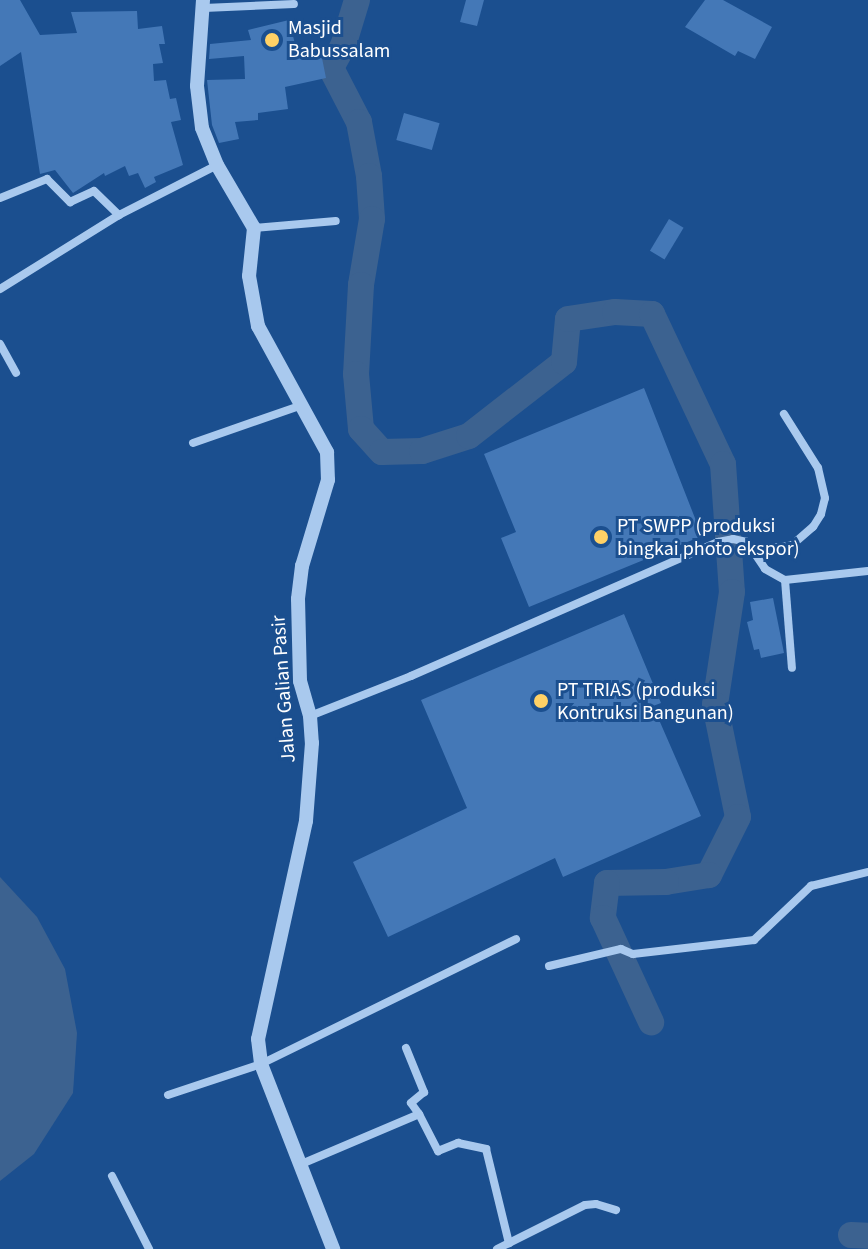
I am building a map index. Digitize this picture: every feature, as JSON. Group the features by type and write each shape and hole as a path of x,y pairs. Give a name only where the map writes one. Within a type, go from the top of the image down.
{"street":[{"path":"294,4 203,4 198,73 199,112 217,165 254,228 336,221"},
{"path":"0,289 119,215 217,165"},
{"path":"0,198 47,179 70,202 94,191 119,215"},
{"name":"Jalan Galian Pasir","path":"254,228 249,276 254,313 274,361 302,404 327,452 328,480 302,566 298,599 300,681 310,716 312,743 306,821 258,1039 261,1064 333,1249"},
{"path":"0,344 16,373"},
{"path":"193,443 302,404"},
{"path":"754,550 792,545 813,527 821,514 825,498 818,468 784,414"},
{"path":"310,716 411,676 718,542 733,539 747,542 765,569 785,580 868,571"},
{"path":"785,580 792,668"},
{"path":"549,966 618,949 633,954 754,940 811,886 868,872"},
{"path":"168,1095 261,1064 516,939"},
{"path":"406,1048 424,1092 411,1103 438,1151 458,1143 486,1149 495,1174 509,1243"},
{"path":"298,1165 419,1114"},
{"path":"112,1176 149,1249"},
{"path":"497,1249 585,1205 596,1204 616,1210"}],"water":[{"path":"0,877 37,917 65,969 77,1033 73,1093 34,1154 0,1181"}],"building":[{"path":"0,0 20,0 40,35 77,33 71,12 137,11 138,29 162,26 165,44 159,44 163,63 153,64 154,81 166,80 170,99 176,98 181,120 171,122 183,165 154,177 156,182 145,188 138,173 129,176 125,166 105,176 104,173 73,193 55,170 40,174 21,52 0,66"},
{"path":"466,0 484,0 477,26 460,22"},
{"path":"705,0 723,0 772,27 755,59 738,51 735,56 685,27"},
{"path":"289,20 297,52 320,48 326,78 285,87 288,109 258,113 258,120 235,122 239,139 219,143 212,125 207,80 245,79 244,56 209,59 210,44 251,40 248,30"},
{"path":"404,113 440,123 432,150 396,140"},
{"path":"669,219 684,228 665,259 650,251"},
{"path":"644,388 702,536 529,607 501,538 516,532 484,454"},
{"path":"773,598 784,653 761,658 759,649 754,650 747,622 753,620 750,602"},
{"path":"624,614 661,703 653,706 701,816 563,877 555,858 388,937 353,862 467,808 421,700"}],"waterway":[{"path":"357,0 343,46 331,68 359,122 369,176 372,219 361,285 356,374 361,429 382,452 422,451 469,436 564,362 568,319 615,312 652,314 723,464 732,592 715,705 738,817 709,875 666,882 607,883 603,918 651,1022"},
{"path":"851,1235 868,1236"}],"place":[{"name":"Masjid Babussalam","path":"272,40"},
{"name":"PT SWPP (produksi bingkai photo ekspor)","path":"601,537"},
{"name":"PT TRIAS (produksi Kontruksi Bangunan)","path":"541,701"}]}
